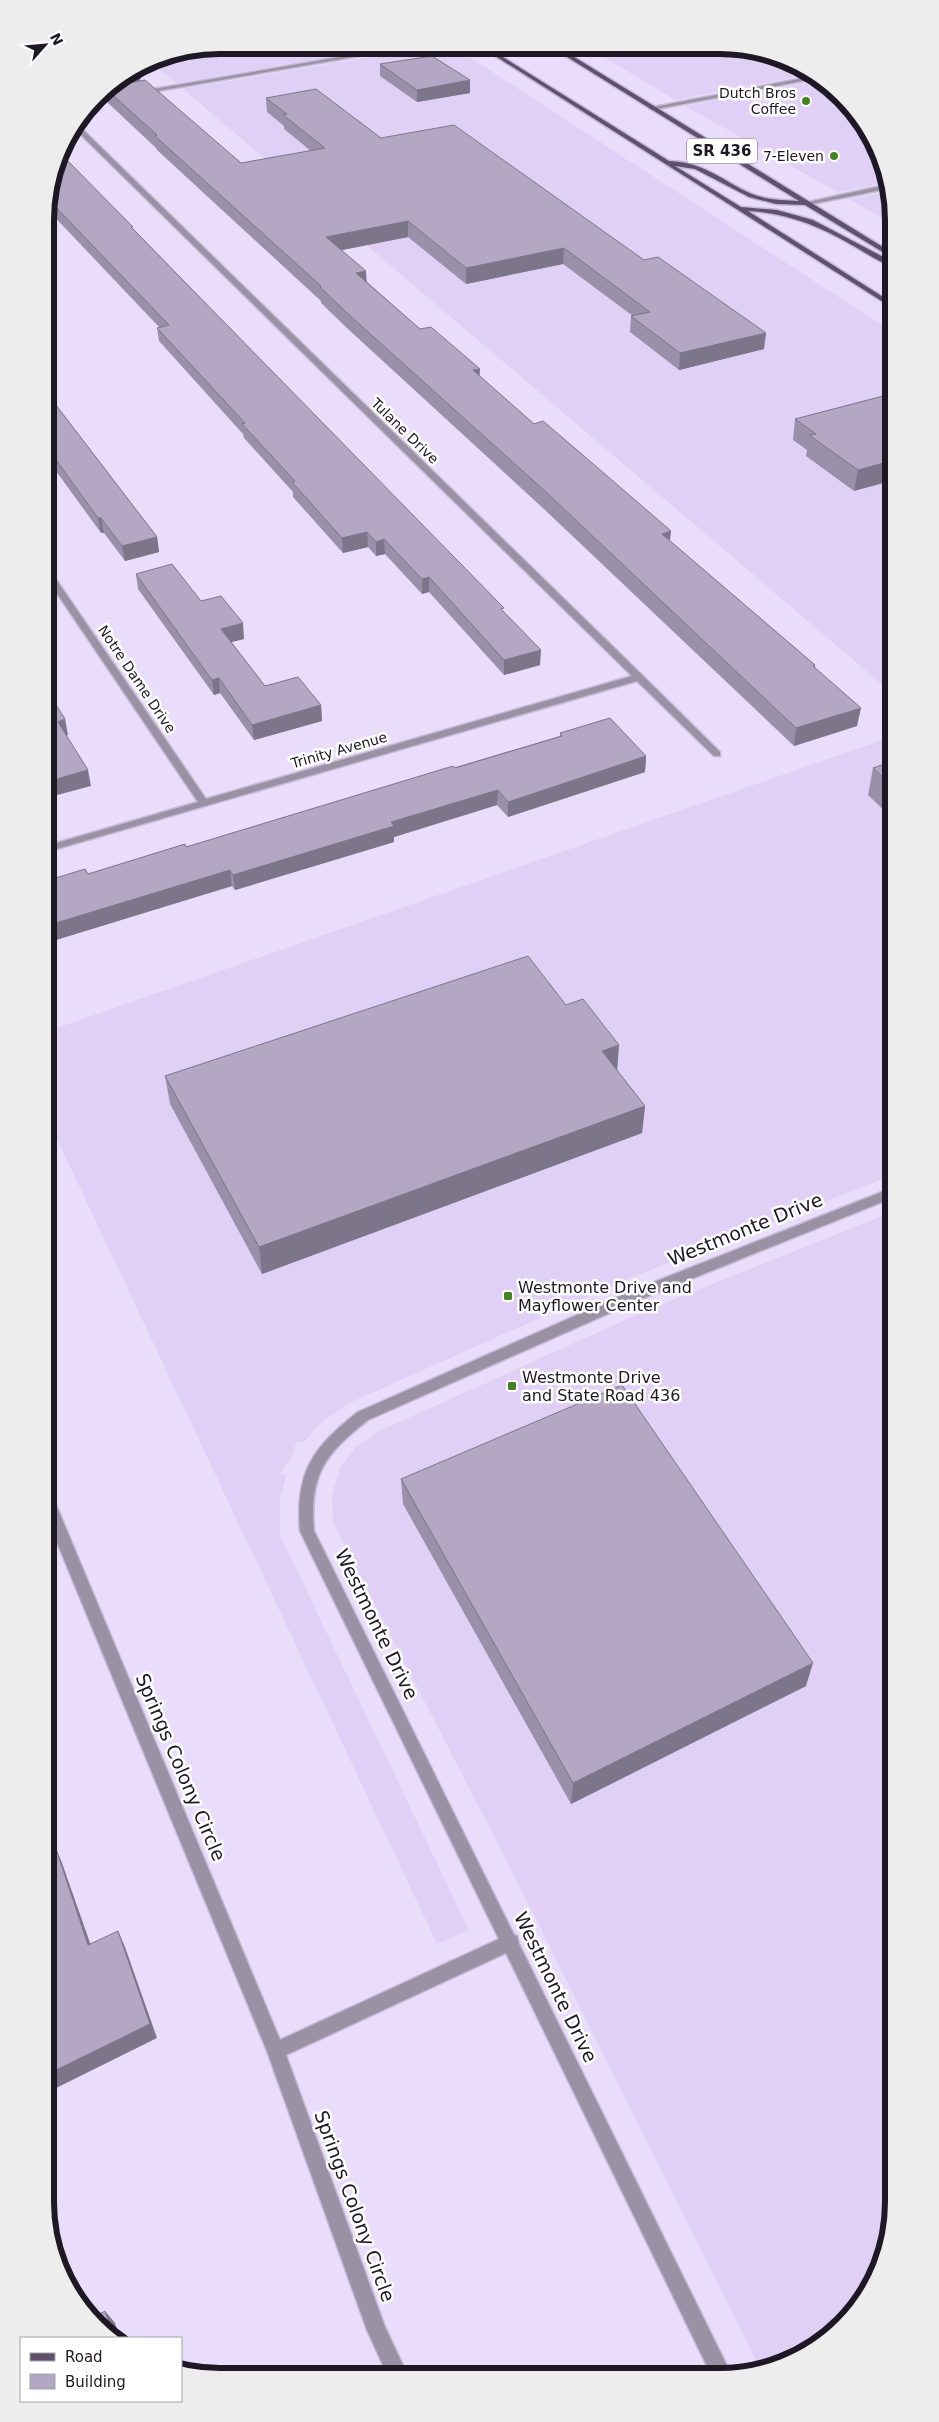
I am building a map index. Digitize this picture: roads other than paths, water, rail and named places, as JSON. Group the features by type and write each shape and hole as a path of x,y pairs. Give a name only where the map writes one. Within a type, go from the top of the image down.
{"main road":[{"name":"SR 436","path":"495,54 885,301"},
{"name":"SR 436","path":"565,54 885,251"},
{"path":"665,162 698,167 751,196 776,202 807,203"},
{"path":"737,208 774,212 800,218 824,228 885,261"}],"street":[{"path":"106,99 368,54"},
{"path":"652,108 806,79"},
{"name":"Tulane Drive","path":"80,130 716,754"},
{"path":"807,203 882,188"},
{"name":"Notre Dame Drive","path":"54,582 204,804"},
{"name":"Trinity Avenue","path":"54,847 639,677"},
{"name":"Westmonte Drive","path":"718,2368 511,1942 307,1531 306,1495 315,1463 337,1436 363,1416 634,1296 885,1196"},
{"name":"Springs Colony Circle","path":"54,1517 276,2051 374,2321 394,2368"},
{"path":"276,2051 511,1942"}],"place":[{"name":"Dutch Bros Coffee","path":"806,101"},
{"name":"7-Eleven","path":"834,156"},
{"name":"Westmonte Drive and Mayflower Center","path":"508,1296"},
{"name":"Westmonte Drive and State Road 436","path":"512,1386"}]}
